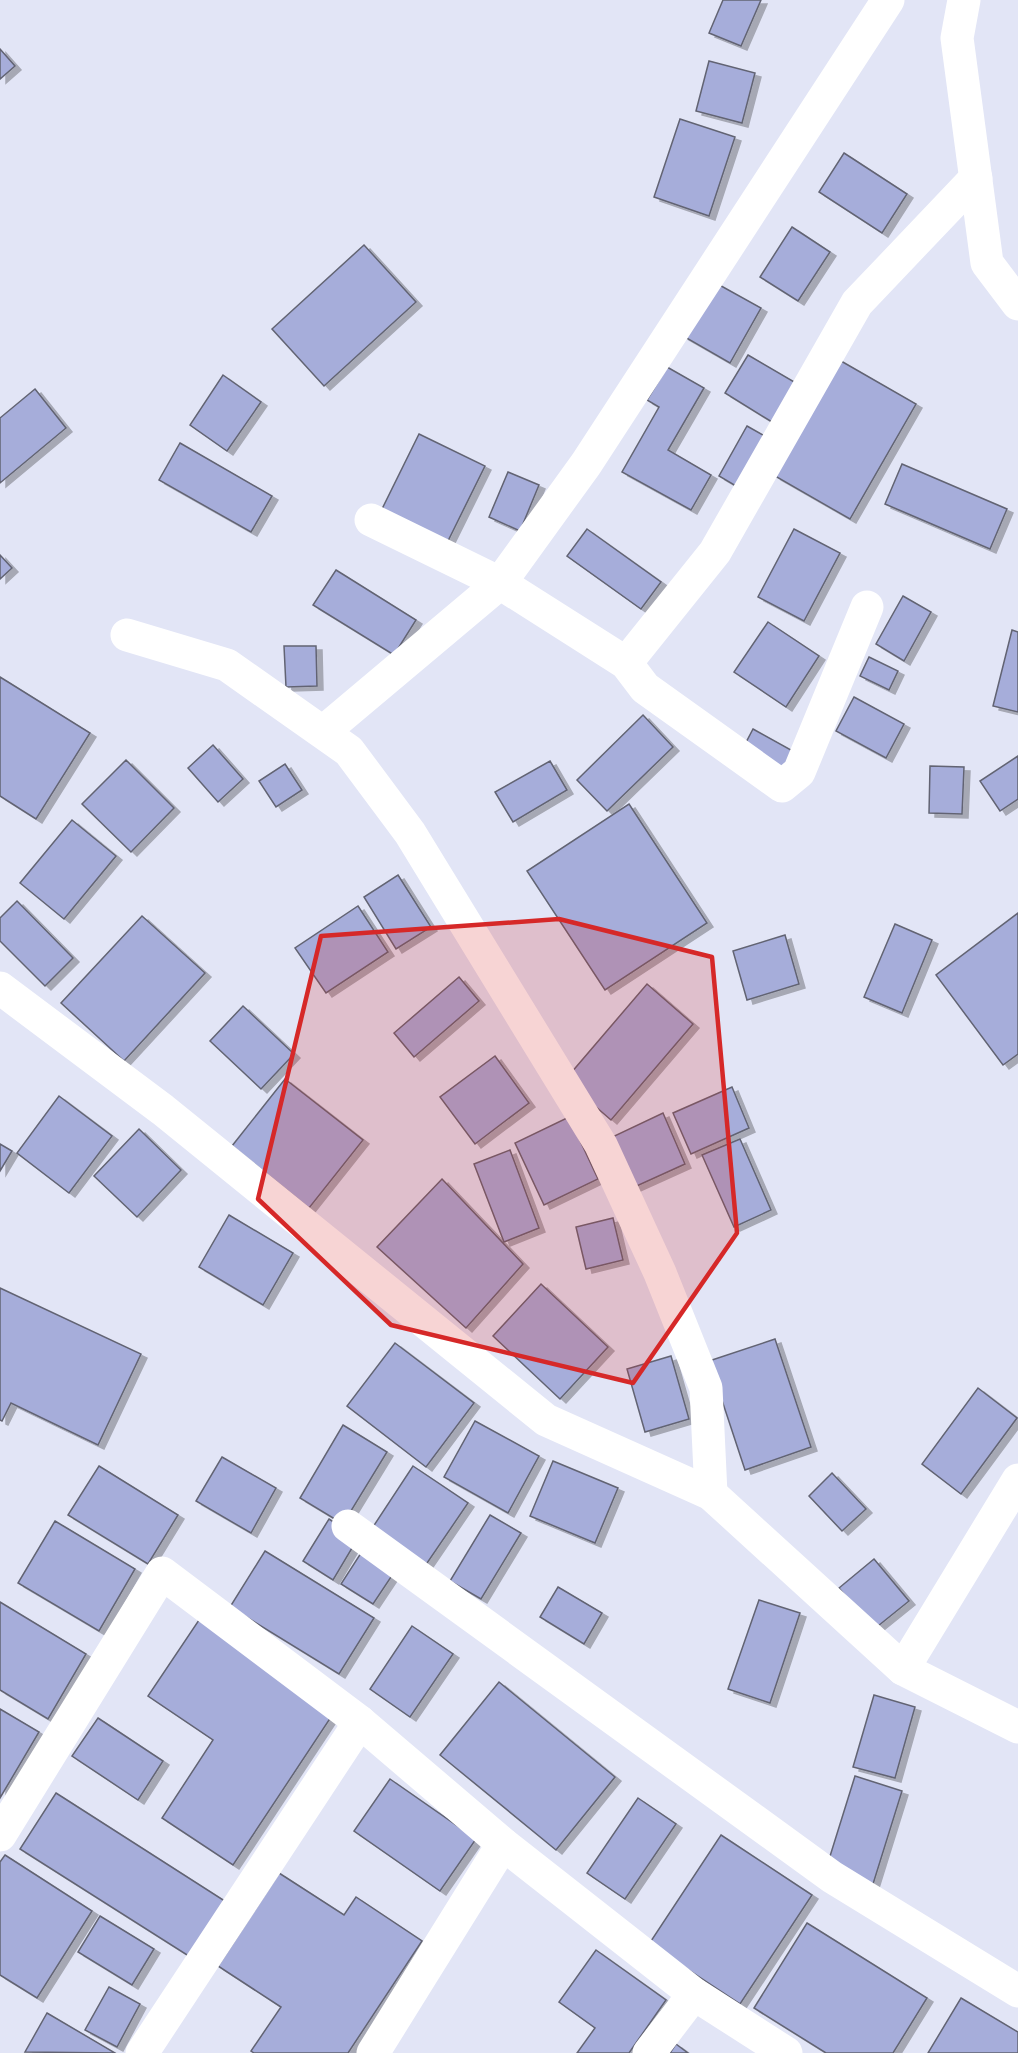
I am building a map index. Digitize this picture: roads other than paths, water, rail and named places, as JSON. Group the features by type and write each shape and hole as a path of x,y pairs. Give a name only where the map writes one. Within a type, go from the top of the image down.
{"street":[{"path":"323,732 500,583 586,464 888,0"},
{"path":"964,0 957,38 987,263 1018,304"},
{"path":"626,663 715,552 857,303 976,178"},
{"path":"371,520 500,583 626,663 645,688 782,786 799,772 867,607"},
{"path":"127,635 227,664 349,751 410,833 601,1145 660,1273 706,1388 711,1494"},
{"path":"0,988 162,1110 546,1420 711,1494 903,1669 1018,1727"},
{"path":"903,1669 1018,1480"},
{"path":"348,1526 832,1877 1018,1991"},
{"path":"0,1835 162,1573 360,1722 503,1844 694,1994 786,2053"},
{"path":"142,2053 360,1722"},
{"path":"372,2053 503,1844"},
{"path":"649,2053 694,1994"}]}
